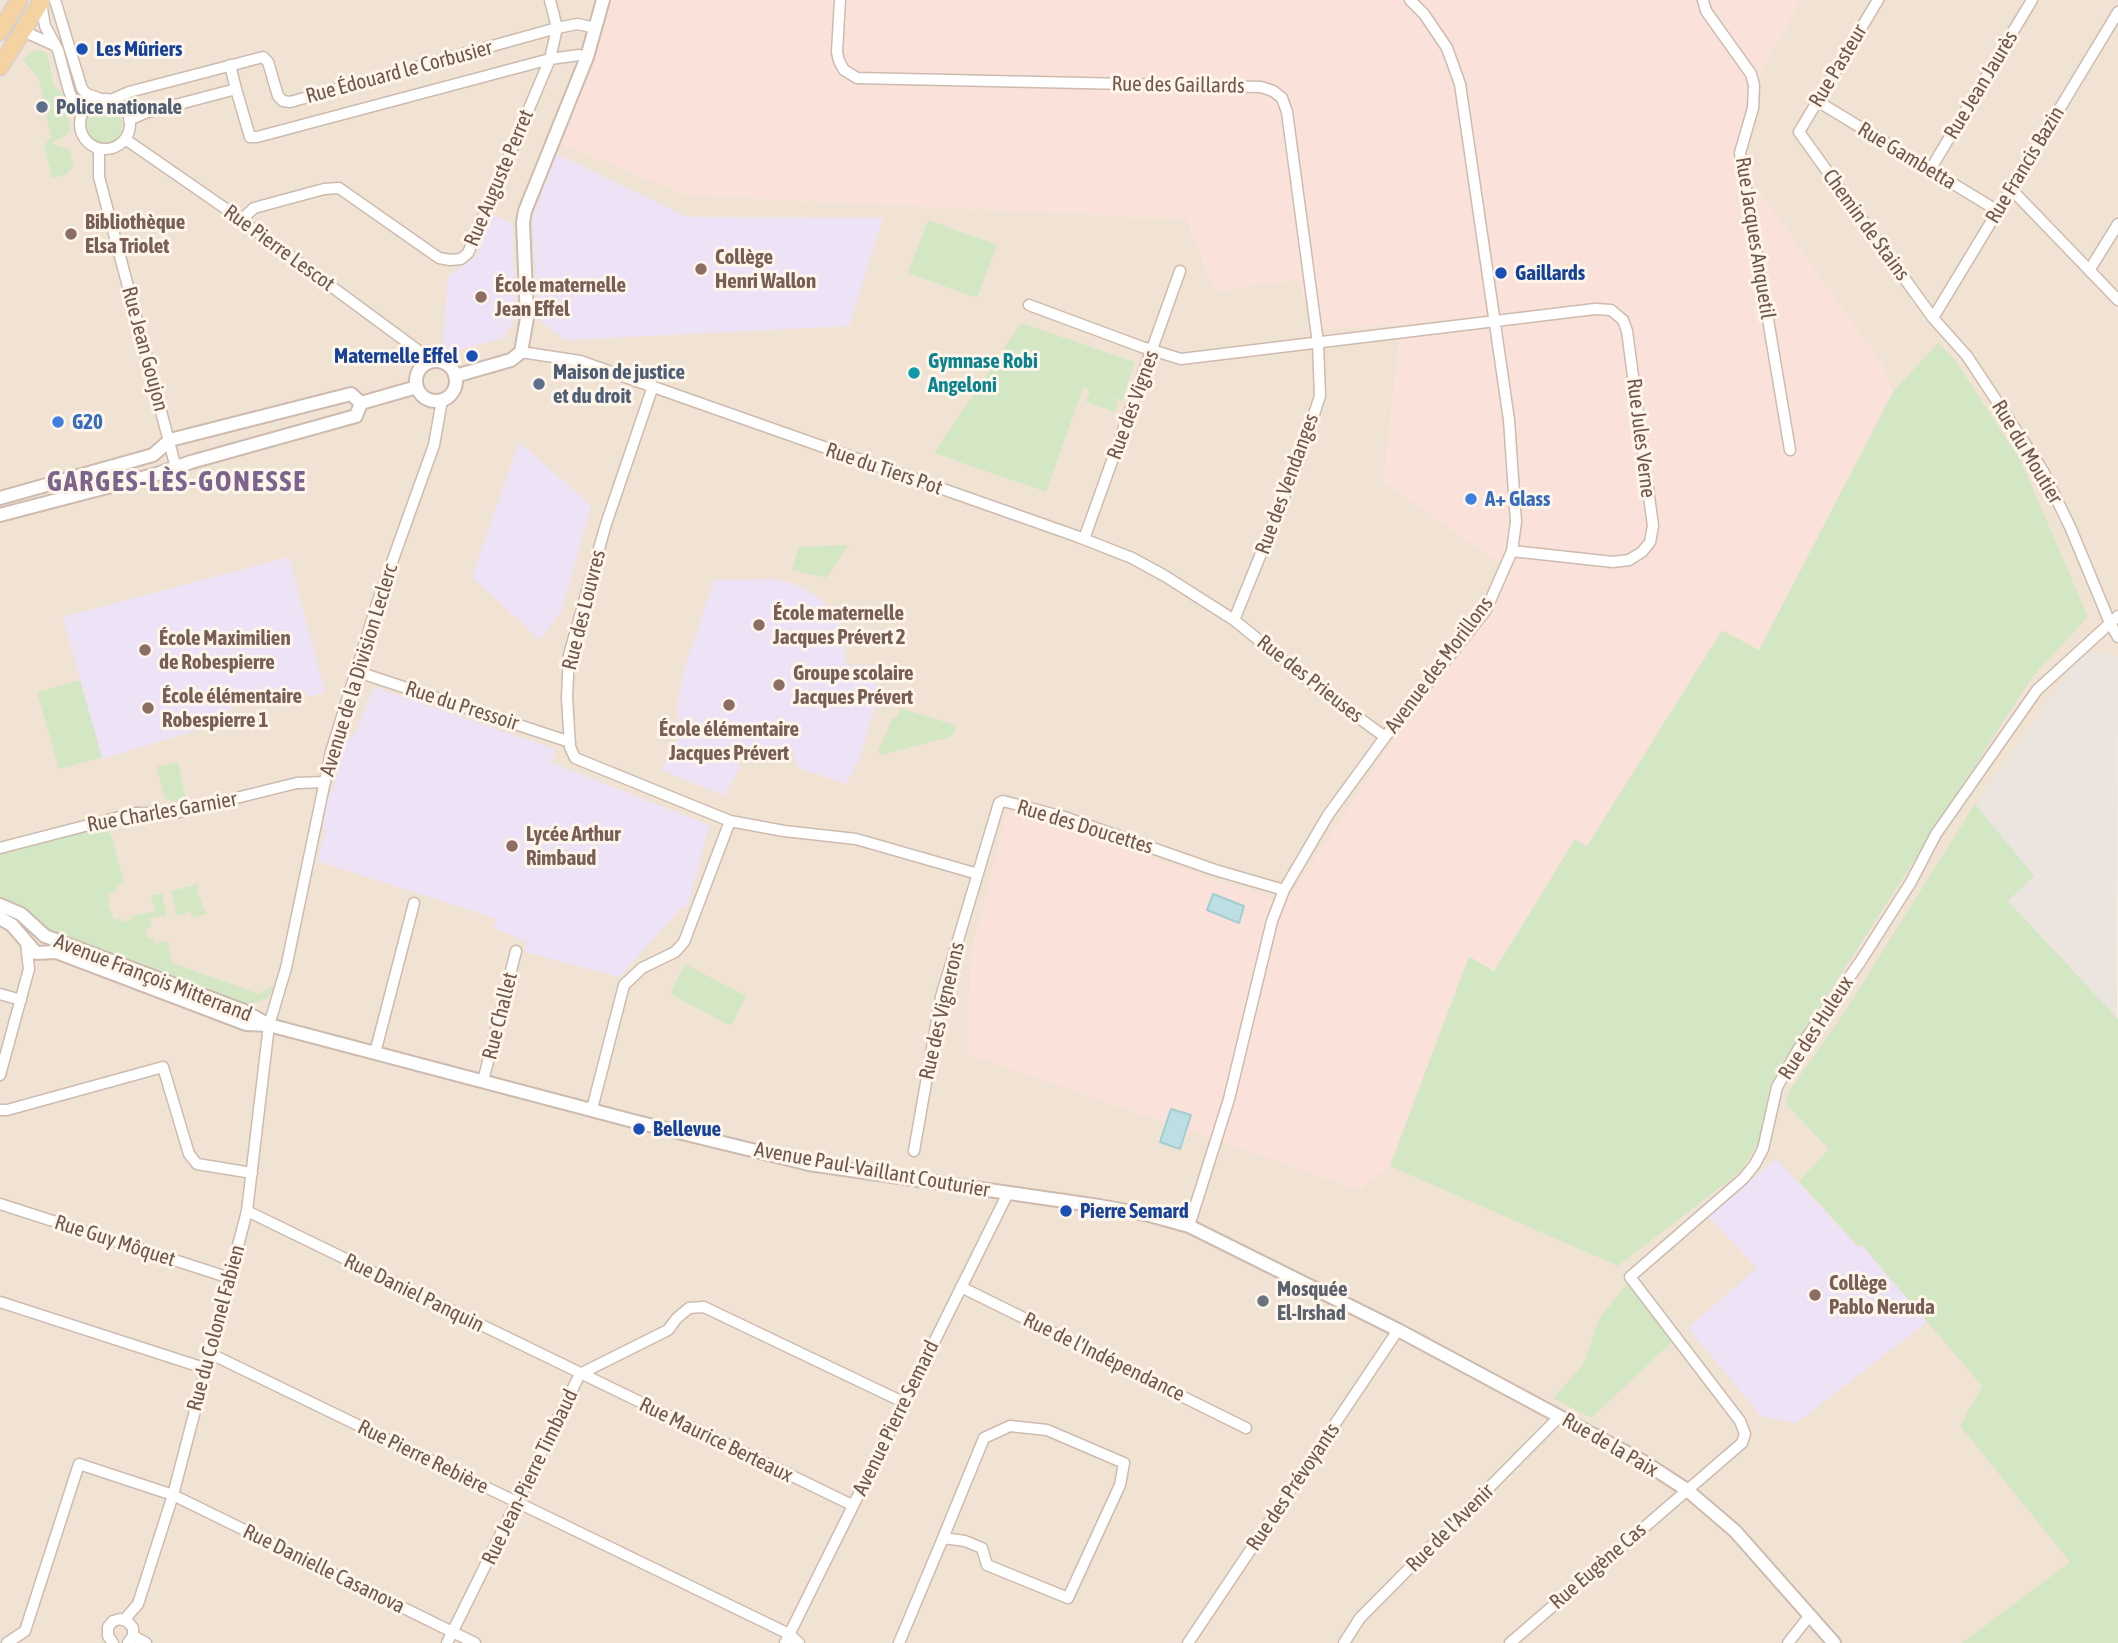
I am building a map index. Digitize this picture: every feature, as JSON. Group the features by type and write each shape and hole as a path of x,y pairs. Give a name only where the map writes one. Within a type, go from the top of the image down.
{"main road":[{"path":"0,67 23,31 49,1"},
{"path":"0,32 19,2"}],"street":[{"path":"550,0 557,29 550,59"},
{"path":"455,376 511,360 521,352 527,318 523,222 525,211 587,57 603,0"},
{"name":"Rue des Gaillards","path":"839,0 839,61 844,70 857,78 1261,87 1273,91 1282,98 1287,111 1318,343"},
{"name":"Avenue des Morillons","path":"1189,1226 1229,1098 1272,921 1284,890 1328,815 1385,737 1486,610 1512,551 1516,522 1509,420 1460,84 1447,48 1424,14 1410,0"},
{"name":"Rue Jacques Anquetil","path":"1703,0 1706,11 1751,74 1754,85 1753,108 1740,153 1790,450"},
{"name":"Rue Pasteur","path":"1798,132 1878,0"},
{"name":"Rue Jean Jaurès","path":"1930,170 2032,0"},
{"path":"49,1 45,26 56,46 73,100 85,109"},
{"path":"45,26 49,1"},
{"path":"49,1 82,89 87,94 120,104 127,112 129,131 125,139 118,146 99,149 83,137 81,118 92,103 106,100"},
{"name":"Rue Francis Bazin","path":"1933,318 2118,12"},
{"name":"Rue Édouard le Corbusier","path":"106,100 263,58 268,62 278,96 283,101 290,102 577,24 596,28"},
{"path":"23,31 56,46"},
{"name":"Rue Édouard le Corbusier","path":"230,65 250,137 257,137 550,59 579,55 587,57"},
{"name":"Rue Auguste Perret","path":"241,220 254,208 324,189 339,188 439,258 461,258 468,253 550,59"},
{"path":"129,120 145,113 236,89"},
{"name":"Rue Gambetta","path":"1817,101 1998,211"},
{"name":"Chemin de Stains","path":"1798,132 1933,318"},
{"name":"Rue Pierre Lescot","path":"125,139 241,220 423,354 427,364"},
{"name":"Rue Jean Goujon","path":"99,149 99,177 176,468"},
{"path":"2011,189 2118,300"},
{"path":"2090,269 2118,224"},
{"name":"Rue des Vignes","path":"1084,539 1180,271"},
{"path":"1029,305 1181,359 1496,320"},
{"name":"Rue Jules Verne","path":"1496,320 1595,309 1611,310 1623,320 1627,331 1653,526 1650,542 1642,552 1629,560 1613,562 1512,551"},
{"name":"Rue du Moutier","path":"1933,318 1967,356 2043,471 2114,620 2118,637"},
{"name":"Rue des Vendanges","path":"1234,620 1299,460 1320,396 1318,343"},
{"name":"Rue du Tiers Pot","path":"521,352 580,361 1084,539 1157,571 1234,620"},
{"path":"444,363 455,376 452,394 442,401 429,400 417,387 418,373 427,364 444,363"},
{"name":"Rue des Louvres","path":"570,742 567,697 569,655 606,524 653,386"},
{"path":"361,403 417,387"},
{"path":"0,498 153,456 170,440 351,394 361,403"},
{"name":"Avenue de la Division Leclerc","path":"269,1025 286,968 325,782 355,671 434,445 442,401"},
{"path":"0,515 356,416 361,403"},
{"name":"Rue des Prieuses","path":"1234,620 1318,688 1385,737"},
{"name":"Rue des Huleux","path":"1687,1490 1742,1443 1745,1434 1740,1421 1630,1277 1744,1178 1755,1164 1763,1149 1777,1087 1798,1050 1896,905 1942,824 2037,690 2114,620"},
{"name":"Rue du Pressoir","path":"355,671 570,742"},
{"path":"570,742 575,758 730,821 785,831 856,839 978,873"},
{"name":"Rue Charles Garnier","path":"0,848 135,813 175,813 297,783 325,782"},
{"name":"Rue des Doucettes","path":"978,873 999,803 1003,801 1064,817 1215,870 1284,890"},
{"path":"592,1109 624,985 642,968 675,952 684,942 730,821"},
{"name":"Rue des Vignerons","path":"914,1151 941,997 978,873"},
{"path":"375,1053 414,903"},
{"name":"Avenue François Mitterrand","path":"0,905 30,921 45,936 242,1010 269,1025"},
{"name":"Avenue François Mitterrand","path":"0,918 12,925 36,953 50,951 63,954 246,1024 269,1025"},
{"path":"29,969 20,924 30,921"},
{"path":"0,1075 29,969 47,943 45,936"},
{"name":"Rue Challet","path":"483,1081 516,951"},
{"path":"0,994 21,1000"},
{"name":"Avenue Paul-Vaillant Couturier","path":"269,1025 809,1164 1149,1214 1189,1226 1343,1303"},
{"name":"Rue du Colonel Fabien","path":"113,1643 108,1636 108,1628 113,1621 124,1620 138,1604 173,1495 204,1368 230,1278 247,1210 269,1025"},
{"path":"0,1110 163,1068 189,1154 197,1164 252,1173"},
{"name":"Avenue Pierre Semard","path":"787,1639 1008,1193"},
{"name":"Rue Guy Môquet","path":"0,1204 230,1278"},
{"name":"Rue Daniel Panquin","path":"247,1210 580,1374"},
{"name":"Rue de l'Indépendance","path":"961,1287 1246,1428"},
{"path":"0,1302 204,1368"},
{"name":"Rue de la Paix","path":"1343,1303 1560,1416 1644,1462 1687,1490 1735,1531 1834,1643"},
{"name":"Rue Jean-Pierre Timbaud","path":"447,1643 580,1374 668,1330 689,1308 704,1307 904,1402"},
{"name":"Rue des Prévoyants","path":"1188,1643 1398,1330"},
{"name":"Rue Pierre Rebière","path":"209,1353 799,1643"},
{"name":"Rue Maurice Berteaux","path":"580,1374 852,1506"},
{"name":"Rue de l'Avenir","path":"1344,1643 1360,1618 1560,1416"},
{"path":"900,1643 943,1538 984,1438 1010,1426 1047,1430 1124,1463 1120,1485 1068,1598 988,1565 982,1548 965,1541 943,1538"},
{"name":"Rue Danielle Casanova","path":"7,1643 25,1631 79,1464 173,1495 475,1643"},
{"name":"Rue Eugène Cas","path":"1510,1643 1687,1490"},
{"path":"1788,1643 1810,1615"},
{"path":"124,1620 133,1628 130,1640 146,1643"}],"shaded area":[{"path":"0,0 606,0 562,144 688,195 1187,219 1215,291 1298,279 1315,329 1401,325 1384,482 1507,568 1285,905 1009,807 971,956 1494,971 1575,839 1587,846 1893,392 1881,363 1735,158 1760,73 1800,0 2118,0 2118,656 2084,652 2008,901 2118,1019 2118,1643 0,1643"},
{"path":"606,0 1800,0 1760,73 1735,158 1881,363 1893,392 1759,651 1722,630 1587,847 1575,839 1494,971 1469,956 1390,1166 1360,1190 967,1054 971,956 1008,807 1285,904 1507,569 1384,482 1401,325 1315,329 1298,279 1215,291 1187,219 688,195 562,144"},
{"name":"Collège Henri Wallon","path":"557,154 687,217 883,218 849,326 565,340 539,320 532,219"},
{"name":"École maternelle Jean Effel","path":"492,214 512,223 516,318 503,338 451,352 443,344 448,276 478,253"},
{"path":"519,442 591,505 562,610 540,640 472,577"},
{"name":"École Maximilien de Robespierre","path":"289,557 325,692 307,697 304,689 232,707 220,723 102,759 63,617"},
{"name":"Groupe scolaire Jacques Prévert","path":"776,579 795,584 824,601 844,633 846,665 872,665 878,696 860,757 846,784 799,768 790,748 769,746 737,749 739,769 725,796 661,770 682,732 677,710 683,674 714,580"},
{"path":"2084,652 2118,656 2117,1020 2008,901 1975,804"},
{"name":"Lycée Arthur Rimbaud","path":"374,687 555,749 552,763 709,825 689,902 684,909 679,907 677,913 619,977 525,952 526,941 493,928 497,919 317,861 326,830 323,826 329,795 334,789 341,755 340,745 354,735"},
{"name":"Collège Pablo Neruda","path":"1776,1159 1858,1247 1861,1245 1927,1322 1796,1423 1762,1417 1688,1328 1757,1268 1708,1216"}],"green space":[{"path":"40,50 48,55 53,84 62,93 70,128 67,135 51,143 70,150 72,168 67,174 52,178 44,145 51,138 39,78 23,61 30,52"},
{"path":"104,107 117,112 122,125 117,138 104,143 91,138 86,125 91,112"},
{"path":"928,220 997,245 977,298 908,273"},
{"path":"1021,323 1135,362 1122,401 1104,395 1118,401 1115,412 1086,402 1090,391 1083,388 1046,492 934,453"},
{"path":"1938,343 1955,360 2022,463 2088,617 2032,677 1770,1085 1759,1142 1741,1171 1618,1266 1390,1166 1469,956 1494,971 1575,839 1587,846 1722,630 1759,650 1893,392"},
{"path":"849,545 826,578 792,570 799,547"},
{"path":"80,680 102,757 59,769 37,692"},
{"path":"900,708 957,726 947,738 881,755 878,752 892,719 898,717"},
{"path":"178,762 186,800 179,803 165,799 156,767"},
{"path":"1975,804 2034,876 2008,901 2118,1019 2118,1643 1962,1643 2070,1562 1960,1426 1982,1386 1862,1245 1859,1247 1799,1181 1829,1149 1786,1104 1789,1091 1842,1016"},
{"path":"97,827 104,828 111,834 124,883 116,885 117,891 108,894 110,901 107,902 114,920 121,918 123,922 131,920 131,916 155,911 151,896 162,893 167,915 150,918 152,927 145,929 148,938 153,937 155,944 168,941 172,963 259,994 274,985 275,989 266,999 240,1004 43,929 0,903 0,854"},
{"path":"199,884 197,890 206,914 192,918 190,912 176,916 171,891"},
{"path":"685,964 746,996 731,1026 670,994"},
{"path":"1628,1282 1673,1341 1591,1418 1553,1398 1584,1364 1599,1319"}],"water":[{"path":"1213,894 1244,906 1239,923 1207,910"},
{"path":"1171,1109 1191,1115 1180,1149 1160,1142"}],"place":[{"name":"Les Mûriers","path":"82,49"},
{"name":"Police nationale","path":"42,107"},
{"name":"Bibliothèque Elsa Triolet","path":"71,234"},
{"name":"Collège Henri Wallon","path":"701,269"},
{"name":"Gaillards","path":"1501,273"},
{"name":"École maternelle Jean Effel","path":"481,297"},
{"name":"Maternelle Effel","path":"472,356"},
{"name":"Gymnase Robi Angeloni","path":"914,373"},
{"name":"Maison de justice et du droit","path":"539,384"},
{"name":"G20","path":"58,422"},
{"name":"A+ Glass","path":"1471,499"},
{"name":"École maternelle Jacques Prévert 2","path":"759,625"},
{"name":"École Maximilien de Robespierre","path":"145,650"},
{"name":"Groupe scolaire Jacques Prévert","path":"779,685"},
{"name":"École élémentaire Jacques Prévert","path":"729,705"},
{"name":"École élémentaire Robespierre 1","path":"148,708"},
{"name":"Lycée Arthur Rimbaud","path":"512,846"},
{"name":"Bellevue","path":"639,1129"},
{"name":"Pierre Semard","path":"1066,1211"},
{"name":"Collège Pablo Neruda","path":"1815,1295"},
{"name":"Mosquée El-Irshad","path":"1263,1301"}],"district":[{"name":"GARGES-LÈS-GONESSE","path":"177,482"}]}
